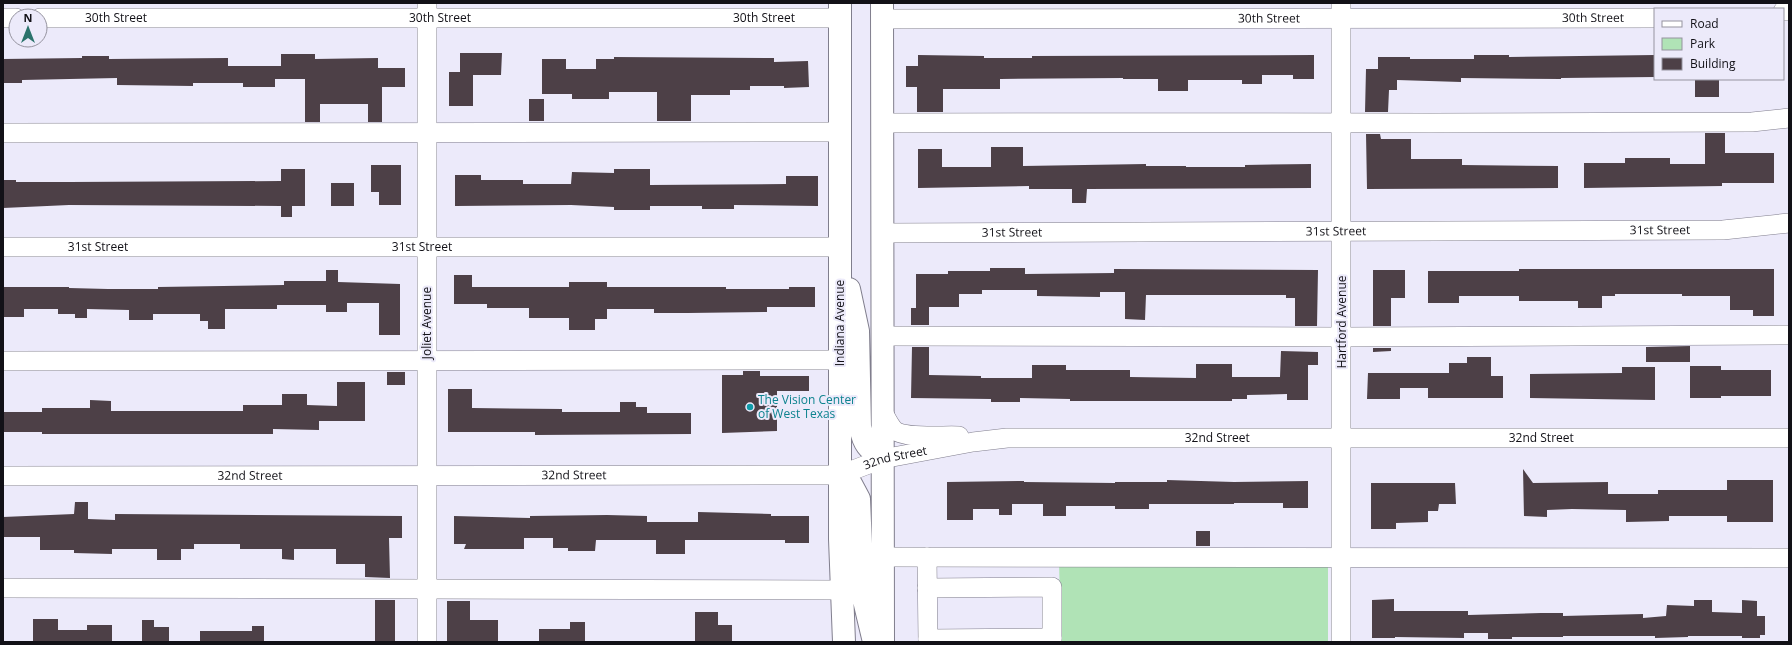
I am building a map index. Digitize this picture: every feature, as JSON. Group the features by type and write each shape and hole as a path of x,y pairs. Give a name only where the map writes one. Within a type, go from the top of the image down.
{"main road":[{"name":"Indiana Avenue","path":"840,11 840,475 841,590 844,642"},
{"path":"882,11 883,642"},
{"path":"840,247 858,331 861,433 867,447 882,459"},
{"path":"840,475 851,484 859,499 863,596 874,642"}],"street":[{"name":"30th Street","path":"48,18 427,11 840,11"},
{"name":"Joliet Avenue","path":"427,11 427,642"},
{"name":"30th Street","path":"882,11 1569,11 1654,18"},
{"name":"Hartford Avenue","path":"1341,642 1342,11"},
{"path":"882,123 1342,122 1463,124 1745,122 1789,118"},
{"path":"3,133 840,132"},
{"name":"31st Street","path":"882,233 1342,230 1724,230 1789,223"},
{"name":"31st Street","path":"3,247 840,247"},
{"path":"883,336 1342,337 1789,335"},
{"path":"3,361 840,360"},
{"path":"882,411 894,430 904,434 1006,438"},
{"name":"32nd Street","path":"3,476 840,475 882,459 973,442 1006,438 1789,438"},
{"path":"883,557 1789,558"},
{"path":"927,557 927,588 928,640 1052,640 1052,588 927,588"},
{"path":"3,588 841,590"}],"green space":[{"path":"1059,562 1328,566 1328,642 1061,642"}],"building":[{"path":"460,53 502,53 501,75 473,75 473,106 449,106 449,72 460,72"},
{"path":"281,54 315,54 315,59 378,58 378,68 405,68 405,87 382,87 382,122 368,122 368,104 320,104 320,122 305,122 305,79 275,79 275,87 243,87 243,83 193,83 193,86 117,85 117,78 22,80 22,83 3,83 3,59 82,58 82,56 109,56 109,59 228,58 228,66 281,66"},
{"path":"918,55 984,56 984,58 1032,58 1032,56 1314,55 1314,79 1293,79 1293,75 1262,75 1262,84 1242,84 1242,80 1188,80 1188,91 1158,91 1158,79 1000,79 1000,89 943,89 943,112 917,112 917,87 906,87 906,66 918,66"},
{"path":"1474,55 1509,55 1509,57 1654,55 1654,77 1561,79 1461,78 1461,82 1397,80 1397,90 1389,90 1388,112 1365,112 1366,69 1378,69 1378,57 1410,57 1410,59 1474,59"},
{"path":"614,57 774,58 774,62 808,61 809,87 784,88 784,86 750,86 750,90 730,90 730,95 691,95 691,121 657,121 657,92 609,92 609,99 572,99 572,94 542,94 542,59 566,59 566,69 596,69 596,59 614,59"},
{"path":"1695,80 1719,80 1719,97 1695,97"},
{"path":"529,99 544,99 544,121 529,121"},
{"path":"1705,133 1725,133 1725,153 1774,153 1774,183 1722,183 1722,186 1584,188 1584,163 1625,163 1625,158 1670,158 1670,164 1705,164"},
{"path":"1366,134 1380,134 1381,139 1411,139 1411,159 1462,159 1462,165 1558,166 1558,188 1367,189"},
{"path":"991,147 1023,147 1023,166 1146,164 1146,166 1245,167 1245,165 1311,164 1311,188 1087,189 1086,203 1072,203 1072,189 1029,189 1029,186 918,188 918,149 942,149 942,167 991,167"},
{"path":"371,165 401,165 401,205 379,205 379,192 371,192"},
{"path":"281,169 305,169 305,206 292,206 292,217 281,217 281,206 69,205 3,208 3,180 16,180 16,182 281,181"},
{"path":"614,169 650,169 650,185 786,184 786,176 818,176 818,206 734,205 734,209 702,209 702,206 650,206 650,210 614,210 614,207 571,205 455,206 455,175 481,175 481,180 523,180 523,184 571,184 572,172 614,173"},
{"path":"331,183 354,183 354,206 331,206"},
{"path":"990,268 1025,268 1025,274 1114,273 1114,269 1318,270 1317,326 1295,326 1295,298 1286,298 1286,295 1146,295 1145,320 1125,319 1125,292 1100,292 1100,297 1037,296 1037,290 982,290 982,294 959,294 959,307 929,307 929,325 911,325 911,308 916,308 916,274 948,274 948,271 990,271"},
{"path":"1519,269 1774,269 1774,316 1753,316 1753,310 1730,310 1730,296 1682,296 1682,294 1615,294 1615,296 1602,296 1602,308 1578,308 1578,301 1519,301 1519,296 1459,296 1459,303 1428,303 1428,271 1519,271"},
{"path":"326,270 338,270 338,282 400,284 400,335 379,335 379,303 347,303 347,312 326,312 326,305 277,305 277,309 225,309 225,329 208,329 208,321 200,321 200,314 153,314 153,320 129,320 129,310 87,309 87,318 75,318 75,314 58,314 58,309 24,309 24,317 3,317 3,287 158,289 158,287 284,285 284,281 326,281"},
{"path":"1373,270 1405,270 1405,298 1391,298 1391,326 1373,326"},
{"path":"454,275 472,275 472,287 569,287 569,282 607,282 607,287 726,287 726,289 789,289 789,287 815,287 815,307 767,307 767,312 688,313 654,313 654,309 607,309 607,319 595,319 595,330 569,330 569,318 529,318 529,308 487,308 487,304 454,304"},
{"path":"1690,346 1690,362 1646,362 1646,347"},
{"path":"912,347 929,347 929,375 981,376 981,378 1032,378 1032,365 1066,365 1066,370 1130,370 1130,377 1196,378 1196,364 1232,364 1232,377 1280,377 1281,351 1318,352 1318,365 1308,365 1308,400 1287,400 1287,394 1247,395 1247,399 1232,399 1232,401 1070,401 1070,399 1020,398 1020,402 991,402 991,399 911,398"},
{"path":"1373,348 1391,348 1391,351 1373,352"},
{"path":"1467,357 1491,357 1491,376 1503,376 1503,398 1428,398 1428,388 1400,388 1400,399 1367,399 1368,373 1449,373 1449,363 1467,363"},
{"path":"1690,366 1721,366 1721,370 1771,370 1771,396 1721,396 1721,398 1690,398"},
{"path":"1622,367 1655,367 1655,400 1530,398 1530,374 1622,373"},
{"name":"The Vision Center of West Texas","path":"743,371 760,371 760,376 809,376 809,391 777,391 777,431 722,433 722,375 743,375"},
{"path":"387,372 405,372 405,385 387,385"},
{"path":"337,382 365,382 365,421 319,421 319,430 273,429 273,434 42,434 42,432 3,432 3,412 42,412 42,408 90,408 90,400 111,401 111,411 243,411 243,405 282,405 282,394 307,394 307,405 337,406"},
{"path":"448,389 472,389 472,408 562,409 562,412 620,412 620,402 636,402 636,407 647,407 647,413 691,413 691,434 535,435 535,432 448,432"},
{"path":"1523,469 1533,483 1608,482 1608,494 1658,494 1658,490 1727,490 1727,480 1773,480 1773,522 1727,522 1727,516 1669,516 1669,521 1626,522 1626,510 1547,510 1547,517 1524,516"},
{"path":"1167,480 1234,482 1308,481 1308,508 1283,508 1283,503 1149,504 1149,509 1115,509 1115,506 1066,506 1066,516 1043,516 1043,504 1012,504 1012,515 999,515 999,509 973,509 973,520 947,520 947,482 1024,481 1115,483 1167,482"},
{"path":"1371,483 1455,483 1456,504 1439,504 1438,511 1428,511 1428,522 1396,523 1396,529 1371,529"},
{"path":"75,502 88,502 88,519 115,520 115,514 402,516 402,538 389,538 390,578 365,577 365,564 336,564 336,549 294,549 294,560 282,559 282,549 240,549 240,544 194,544 194,549 181,549 181,560 157,560 157,549 112,549 112,554 74,553 74,550 40,550 40,537 3,537 3,517 74,514"},
{"path":"698,512 771,514 771,516 809,516 809,543 785,543 785,540 685,540 685,554 656,554 656,540 596,540 595,551 568,551 568,548 553,548 553,538 524,538 524,549 464,549 466,544 454,544 454,516 530,518 530,516 607,515 647,516 647,522 698,522"},
{"path":"1196,531 1210,531 1210,546 1196,546"},
{"path":"1394,599 1394,611 1468,611 1468,615 1541,613 1563,613 1563,616 1643,614 1643,618 1666,616 1667,605 1694,606 1694,600 1712,600 1712,612 1742,613 1742,600 1757,601 1757,616 1765,616 1765,635 1760,635 1760,638 1742,638 1742,636 1688,636 1655,638 1655,636 1563,636 1488,639 1488,633 1464,633 1464,638 1372,638 1372,600"},
{"path":"375,600 395,600 395,642 375,642"},
{"path":"447,601 470,601 470,620 498,620 498,642 447,642"},
{"path":"695,612 718,612 718,625 732,625 732,642 695,642"},
{"path":"33,619 58,619 58,630 87,630 87,625 112,625 112,642 33,642"},
{"path":"142,620 154,620 154,627 169,627 169,642 142,642"},
{"path":"570,622 585,622 585,642 539,642 539,629 570,629"},
{"path":"252,626 264,626 264,642 200,642 200,631 252,631"}],"place":[{"name":"The Vision Center of West Texas","path":"750,407"}]}
